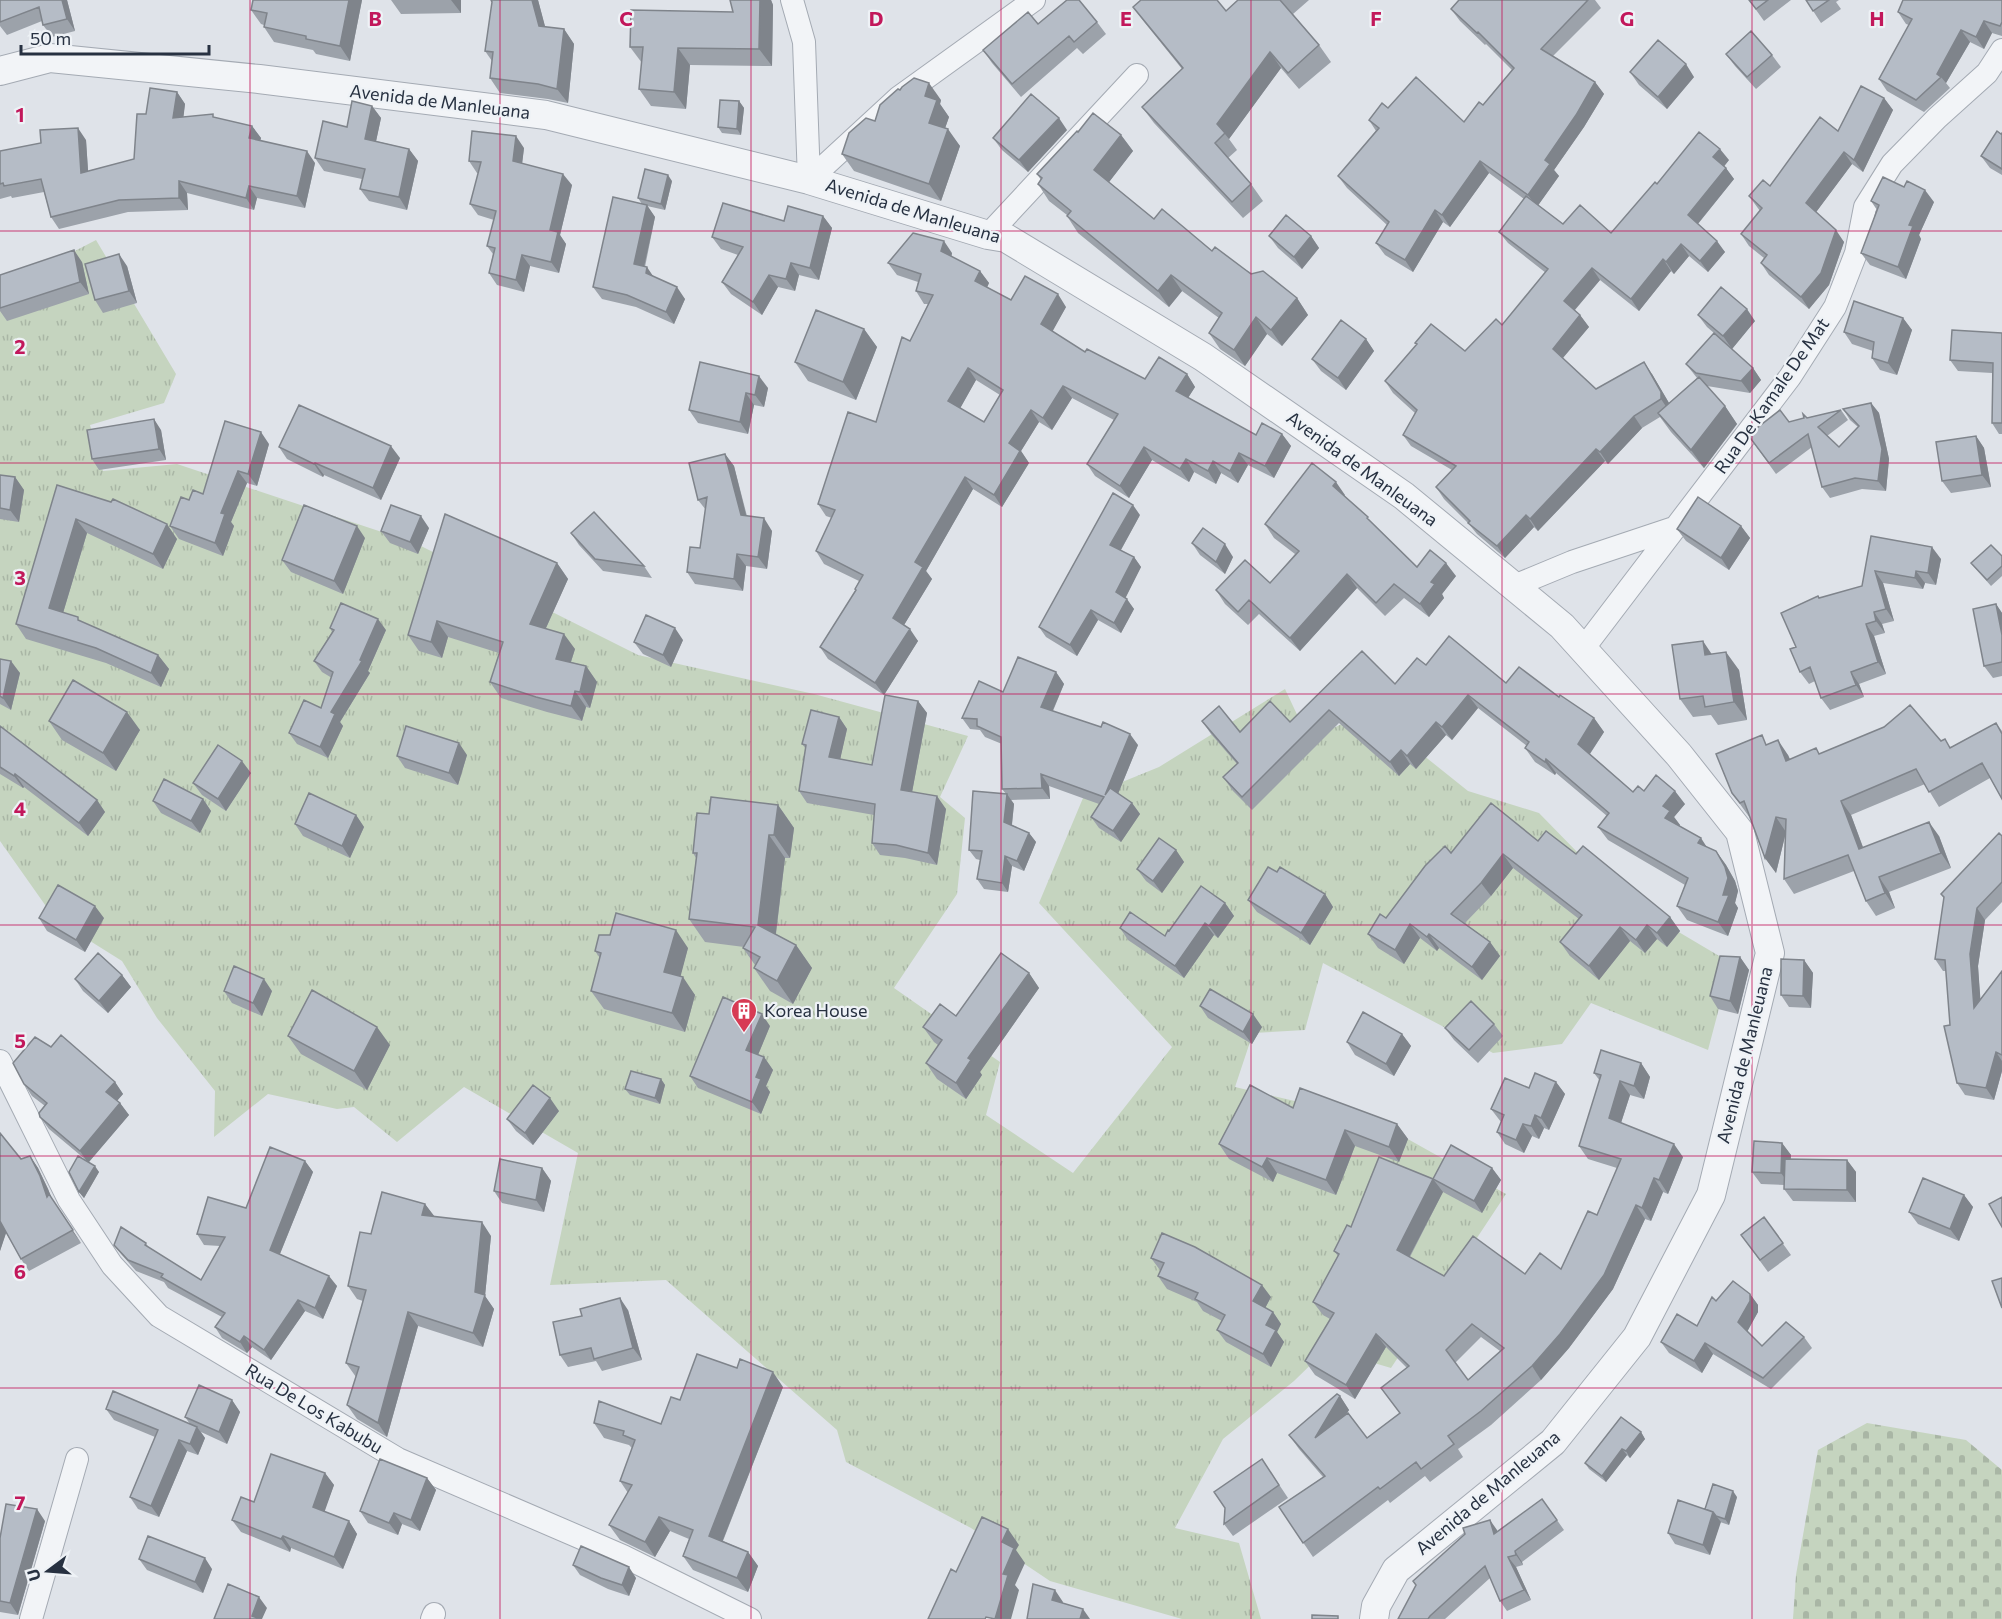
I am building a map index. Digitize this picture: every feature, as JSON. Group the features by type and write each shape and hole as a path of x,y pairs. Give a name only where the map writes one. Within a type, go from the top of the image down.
{"street":[{"path":"792,0 804,42 809,180"},
{"path":"809,180 898,98 1034,0"},
{"name":"Rua De Kamale De Mat","path":"1583,649 1790,377 1835,308 1857,254 1865,207 1892,164 1937,118 1987,73 2002,50"},
{"name":"Avenida de Manleuana","path":"0,71 50,58 259,80 546,115 809,180 988,235 1006,238 1203,357 1404,496 1562,626 1679,755 1740,832 1770,953 1711,1195 1637,1337 1553,1442 1396,1570 1376,1606 1374,1619"},
{"path":"988,235 1137,75"},
{"path":"1514,586 1572,562 1677,526"},
{"name":"Rua De Los Kabubu","path":"0,1061 69,1200 112,1265 159,1316 398,1459 622,1556 750,1619"},
{"path":"31,1619 77,1458"}],"green space":[{"path":"96,240 176,374 164,403 90,425 103,471 177,464 415,543 638,655 814,694 968,736 940,797 965,818 957,894 894,988 1000,1062 986,1115 1073,1173 1172,1047 1039,903 1083,798 1159,767 1285,689 1309,740 1368,711 1468,791 1539,813 1623,899 1731,963 1708,1050 1591,1003 1562,1044 1493,1053 1323,963 1305,1030 1253,1033 1235,1087 1372,1119 1506,1194 1391,1368 1327,1349 1294,1381 1223,1439 1175,1528 1239,1543 1261,1619 1182,1619 1050,1581 971,1528 846,1462 837,1430 666,1280 550,1285 578,1153 464,1087 397,1142 354,1107 337,1109 268,1094 214,1137 215,1091 157,1018 122,961 55,919 0,841 0,290"},
{"path":"1867,1423 1966,1440 2002,1470 2002,1619 1793,1619 1796,1575 1818,1450"}],"building":[{"path":"0,0 62,0 67,19 43,25 39,7 0,22"},
{"path":"253,0 349,0 340,46 264,27 267,13 251,10"},
{"path":"491,0 532,0 539,26 564,29 557,89 538,84 490,78 493,52 485,51"},
{"path":"730,0 760,0 759,49 678,48 674,92 639,89 643,47 630,47 631,10 733,12"},
{"path":"1067,0 1079,0 1097,22 1074,42 1069,36 1012,84 983,50 1028,12 1038,24"},
{"path":"1141,0 1217,0 1226,11 1238,0 1280,0 1319,45 1288,73 1270,52 1217,124 1225,133 1215,143 1251,184 1232,202 1142,107 1183,68 1133,7"},
{"path":"1459,0 1588,0 1541,49 1595,82 1576,115 1545,160 1550,164 1528,195 1480,161 1442,215 1435,210 1405,260 1376,243 1389,222 1338,176 1379,128 1369,120 1382,103 1388,108 1416,77 1464,122 1479,102 1483,105 1514,68 1451,9"},
{"path":"1749,0 1768,0 1756,9"},
{"path":"1806,0 1829,0 1813,11"},
{"path":"1903,0 2002,0 2002,22 2000,26 1984,21 1976,37 1961,30 1937,74 1941,77 1916,100 1879,79 1912,19 1898,12"},
{"path":"1751,31 1772,55 1747,77 1726,54"},
{"path":"1658,40 1686,64 1658,97 1630,72"},
{"path":"914,78 929,83 925,96 937,100 929,123 948,129 929,184 842,154 849,133 866,118 875,121 880,105"},
{"path":"1861,86 1884,98 1854,160 1844,152 1806,203 1836,230 1821,273 1801,297 1761,263 1767,255 1741,234 1762,208 1749,196 1763,180 1770,186 1820,117 1838,131"},
{"path":"150,88 177,92 173,118 213,114 213,117 252,126 249,138 307,151 297,196 249,186 246,198 179,181 179,198 119,200 51,217 41,179 4,186 3,183 0,184 0,151 41,143 40,130 78,128 81,173 134,159 137,114 146,114"},
{"path":"1031,94 1059,118 1019,160 993,138"},
{"path":"720,100 739,101 737,129 718,127"},
{"path":"352,101 372,106 365,139 409,149 399,197 360,189 365,169 315,158 323,121 347,127"},
{"path":"1093,113 1121,135 1094,170 1154,219 1162,209 1212,251 1215,247 1251,274 1263,271 1297,298 1271,330 1256,317 1234,350 1209,333 1222,313 1171,275 1158,291 1067,216 1071,211 1038,184 1042,178 1037,174"},
{"path":"472,131 516,136 513,161 563,174 550,230 558,232 551,262 522,255 516,280 489,273 495,248 487,246 496,211 470,204 481,162 469,161"},
{"path":"1997,131 2002,133 2002,169 1981,156"},
{"path":"1699,132 1720,149 1713,157 1726,168 1688,215 1717,241 1700,261 1681,244 1666,262 1663,259 1631,299 1592,268 1564,301 1580,315 1553,349 1596,389 1644,362 1661,392 1661,399 1634,416 1600,452 1596,449 1530,519 1526,515 1497,546 1468,523 1470,521 1436,487 1456,466 1403,435 1417,410 1385,381 1431,324 1465,351 1496,319 1502,325 1548,269 1499,232 1526,196 1563,224 1580,205 1611,233 1655,182 1657,184"},
{"path":"645,169 668,175 661,204 638,198"},
{"path":"1883,177 1904,187 1907,181 1925,190 1909,225 1913,226 1898,267 1861,253 1879,205 1871,201"},
{"path":"613,197 647,205 634,264 647,267 646,273 677,287 666,312 627,295 593,287"},
{"path":"723,203 784,221 788,206 823,216 810,268 791,263 786,279 769,275 753,302 722,282 743,247 712,237"},
{"path":"1286,215 1311,236 1294,257 1269,236"},
{"path":"913,233 944,241 941,251 980,271 975,281 1011,300 1025,276 1058,294 1041,324 1085,352 1087,349 1145,379 1159,357 1187,374 1176,391 1256,435 1262,423 1282,434 1265,466 1239,453 1230,471 1213,461 1208,471 1186,459 1180,469 1144,447 1120,486 1087,464 1118,414 1063,386 1043,418 1031,410 1009,443 1020,451 994,495 965,477 915,562 923,567 893,618 910,629 875,683 820,647 863,575 816,551 835,510 818,504 848,412 876,422 902,337 910,341 933,295 916,291 921,274 888,263","holes":["968,368 1003,390 984,422 948,401"]},
{"path":"74,250 80,282 0,308 0,275"},
{"path":"119,254 129,291 95,300 85,264"},
{"path":"1721,287 1747,309 1723,336 1698,315"},
{"path":"1854,301 1903,318 1888,363 1872,358 1874,342 1844,332"},
{"path":"816,310 864,329 843,382 795,362"},
{"path":"1341,320 1366,339 1338,378 1312,359"},
{"path":"1952,330 2002,333 2002,423 1992,423 1993,363 1950,360"},
{"path":"1714,333 1753,368 1741,381 1696,373 1686,364"},
{"path":"700,362 759,376 755,395 746,393 740,422 689,410"},
{"path":"1699,377 1725,406 1691,450 1658,413"},
{"path":"1871,403 1882,449 1878,481 1855,478 1822,487 1808,434 1769,463 1748,435 1780,410 1789,422 1804,418 1803,414 1807,418 1841,410 1818,427 1839,447 1859,426 1843,409"},
{"path":"299,405 391,446 373,488 279,447"},
{"path":"154,419 159,449 92,459 87,430"},
{"path":"225,421 261,432 248,474 238,471 221,513 225,514 215,543 170,526 181,497 189,500 193,490 203,494"},
{"path":"1976,436 1982,475 1942,481 1936,442"},
{"path":"725,454 741,515 764,518 758,557 737,554 734,579 687,572 690,547 700,548 707,497 698,500 689,463"},
{"path":"1312,463 1336,482 1333,486 1368,517 1417,567 1430,550 1446,563 1431,582 1435,584 1420,604 1394,584 1376,603 1347,574 1290,638 1249,600 1238,612 1216,590 1245,560 1270,583 1299,551 1265,524"},
{"path":"0,475 15,477 10,510 0,508"},
{"path":"57,485 111,502 113,499 167,524 153,554 76,519 49,608 78,617 78,620 158,655 151,673 96,648 16,624"},
{"path":"1113,493 1133,505 1110,545 1134,557 1116,592 1127,599 1114,623 1091,610 1070,645 1039,627"},
{"path":"1698,497 1741,526 1721,558 1677,529"},
{"path":"304,505 357,526 334,581 282,560"},
{"path":"391,505 421,516 410,542 381,531"},
{"path":"594,512 644,566 595,559 571,533"},
{"path":"445,514 557,563 530,624 564,634 556,659 586,666 580,692 575,691 571,706 490,682 503,642 437,621 431,642 408,635"},
{"path":"1203,528 1225,544 1216,562 1192,543"},
{"path":"1871,536 1932,547 1928,573 1916,571 1915,578 1875,571 1886,609 1874,612 1876,621 1866,624 1878,662 1851,672 1856,685 1821,698 1810,667 1800,672 1790,649 1796,647 1781,613 1818,596 1819,598 1862,586"},
{"path":"1991,545 2002,556 2002,566 1987,580 1971,563"},
{"path":"341,603 378,619 360,660 362,661 331,712 335,714 320,747 289,733 304,700 321,708 333,672 314,661 334,630 330,628"},
{"path":"1996,604 2002,635 2002,662 1984,666 1973,609"},
{"path":"646,615 675,628 663,655 634,642"},
{"path":"1449,636 1506,683 1519,667 1559,697 1560,695 1594,718 1578,744 1633,792 1638,786 1644,791 1656,775 1675,791 1663,806 1670,811 1665,818 1701,838 1698,843 1716,851 1725,867 1728,878 1723,895 1729,895 1718,922 1677,906 1688,878 1598,827 1609,813 1546,759 1545,762 1525,748 1529,742 1468,695 1442,727 1436,722 1407,756 1401,750 1390,762 1329,710 1242,797 1223,777 1238,763 1202,721 1219,706 1240,732 1270,701 1290,722 1362,651 1395,684 1417,658 1426,665"},
{"path":"1703,641 1705,655 1726,652 1734,702 1705,707 1703,696 1680,699 1672,645"},
{"path":"1018,657 1056,672 1041,707 1101,727 1103,722 1130,734 1105,795 1110,788 1132,803 1113,831 1091,817 1104,797 1041,774 1042,788 1002,789 1001,737 977,726 977,719 962,718 979,681 1003,692"},
{"path":"0,659 11,661 3,698 0,696"},
{"path":"73,680 127,712 103,753 49,721"},
{"path":"885,695 918,701 901,790 937,796 928,853 896,845 872,843 875,804 799,791 806,745 802,744 811,710 839,717 829,757 872,765"},
{"path":"1910,705 1941,741 1945,739 1950,748 1996,723 2002,734 2002,799 1982,763 1929,792 1916,769 1841,801 1859,849 1929,822 1941,853 1879,877 1885,893 1866,901 1848,855 1784,879 1786,819 1776,817 1765,858 1744,801 1740,803 1732,793 1716,754 1762,735 1766,745 1778,740 1786,761 1816,748 1819,754 1884,727"},
{"path":"0,726 97,800 79,823 15,774 14,776 0,767"},
{"path":"406,726 459,743 449,773 397,756"},
{"path":"218,745 242,761 218,799 193,783"},
{"path":"164,779 203,799 191,821 153,801"},
{"path":"973,791 1007,794 1004,822 1029,833 1017,861 1005,856 1002,883 977,879 982,851 969,850"},
{"path":"309,793 356,815 342,846 295,824"},
{"path":"711,797 778,805 774,835 769,835 758,925 796,945 777,981 754,968 760,957 743,948 755,927 689,919 697,853 693,853 697,813 709,814"},
{"path":"1491,803 1538,841 1546,831 1576,854 1583,846 1670,917 1657,933 1647,925 1636,940 1620,927 1589,966 1560,942 1582,915 1503,854 1481,883 1451,914 1490,942 1472,967 1429,934 1427,937 1410,924 1395,950 1368,934 1380,914 1386,918 1425,866 1445,846 1451,853"},
{"path":"1999,833 2002,836 2002,882 1977,908 1970,954 1974,1008 2002,971 2002,1055 1996,1052 1986,1088 1957,1083 1944,1026 1950,1025 1945,960 1935,959 1944,897 1941,894"},
{"path":"1159,838 1176,850 1153,881 1137,869"},
{"path":"1268,867 1277,872 1280,867 1325,894 1301,933 1248,900"},
{"path":"58,885 95,906 76,940 39,918"},
{"path":"1201,886 1225,903 1209,926 1205,923 1175,966 1120,928 1130,912 1165,936"},
{"path":"616,913 676,930 664,972 683,977 672,1013 591,991 601,953 595,951 599,935 610,935"},
{"path":"98,953 122,975 99,1001 75,979"},
{"path":"1001,953 1029,973 968,1058 971,1060 956,1083 926,1063 942,1040 923,1027 940,1004 956,1016"},
{"path":"1720,956 1740,957 1730,1001 1710,996"},
{"path":"1781,959 1804,960 1803,996 1781,995"},
{"path":"234,966 264,979 253,1003 224,991"},
{"path":"1210,989 1253,1014 1243,1032 1200,1006"},
{"path":"312,990 377,1027 354,1071 288,1036"},
{"path":"723,997 762,1014 746,1050 764,1057 756,1077 761,1079 752,1102 690,1076"},
{"path":"1471,1001 1494,1024 1469,1050 1445,1028"},
{"path":"1363,1012 1402,1034 1386,1064 1347,1042"},
{"path":"61,1035 115,1082 106,1092 120,1103 80,1151 40,1117 39,1113 47,1103 24,1084 13,1063 35,1037 51,1047"},
{"path":"1601,1050 1641,1063 1634,1086 1620,1081 1609,1118 1674,1144 1659,1180 1654,1178 1642,1208 1636,1205 1604,1275 1560,1334 1532,1366 1481,1411 1448,1436 1454,1444 1421,1469 1416,1462 1380,1489 1378,1487 1303,1543 1279,1507 1325,1476 1289,1435 1337,1394 1340,1396 1315,1438 1348,1413 1367,1438 1400,1413 1381,1388 1409,1366 1376,1334 1346,1385 1305,1361 1334,1313 1313,1302 1339,1254 1334,1251 1347,1225 1351,1227 1379,1157 1433,1179 1397,1250 1444,1276 1473,1236 1525,1274 1540,1253 1561,1269 1588,1211 1597,1215 1621,1159 1579,1146 1601,1075 1594,1073","holes":["1472,1324 1504,1348 1468,1380 1446,1350"]},
{"path":"631,1071 661,1079 655,1098 625,1089"},
{"path":"1535,1073 1556,1082 1541,1118 1535,1115 1531,1126 1523,1124 1516,1140 1497,1132 1504,1115 1491,1109 1505,1078 1529,1088"},
{"path":"533,1085 550,1098 525,1133 507,1119"},
{"path":"1250,1085 1293,1108 1300,1088 1397,1124 1389,1147 1345,1130 1326,1180 1267,1158 1262,1167 1219,1144"},
{"path":"0,1133 21,1159 30,1156 47,1197 49,1194 73,1230 21,1259 0,1221"},
{"path":"1754,1141 1782,1143 1781,1173 1752,1172"},
{"path":"1451,1145 1492,1168 1474,1201 1433,1179"},
{"path":"270,1147 305,1161 270,1250 329,1276 315,1308 298,1300 264,1350 244,1336 240,1342 215,1327 225,1313 161,1277 163,1274 128,1260 114,1245 121,1227 201,1280 225,1237 197,1234 208,1197 246,1208"},
{"path":"78,1156 95,1166 79,1192 69,1172"},
{"path":"500,1159 542,1168 536,1200 494,1191"},
{"path":"1785,1159 1847,1160 1847,1190 1784,1189"},
{"path":"1923,1178 1964,1195 1950,1229 1909,1212"},
{"path":"382,1192 425,1204 422,1215 482,1222 475,1292 485,1295 473,1333 408,1312 378,1423 347,1405 359,1367 346,1363 366,1290 348,1286 360,1232 371,1234"},
{"path":"2002,1197 2002,1227 1989,1204"},
{"path":"1764,1217 1783,1243 1760,1260 1741,1235"},
{"path":"1162,1233 1195,1247 1262,1285 1253,1301 1273,1312 1266,1325 1276,1330 1263,1354 1217,1330 1225,1315 1195,1299 1198,1293 1158,1276 1164,1263 1151,1258"},
{"path":"2002,1278 2002,1308 1992,1281"},
{"path":"1733,1281 1750,1294 1750,1301 1738,1322 1762,1346 1786,1322 1804,1337 1763,1378 1705,1343 1694,1361 1661,1342 1677,1314 1697,1326 1712,1297 1716,1301"},
{"path":"620,1298 633,1348 594,1359 591,1348 560,1355 553,1322 582,1316 580,1309"},
{"path":"697,1354 737,1368 740,1359 773,1372 709,1536 748,1552 737,1578 683,1556 693,1530 659,1517 645,1542 609,1525 632,1485 620,1481 635,1440 623,1435 624,1431 594,1423 599,1401 661,1424 671,1397 680,1400"},
{"path":"199,1385 232,1400 219,1432 185,1417"},
{"path":"113,1391 197,1427 190,1444 179,1440 151,1506 130,1497 158,1430 106,1409"},
{"path":"1621,1417 1641,1432 1626,1451 1622,1449 1602,1476 1585,1463"},
{"path":"271,1454 325,1473 313,1507 349,1521 334,1557 283,1536 281,1539 232,1520 241,1497 254,1502"},
{"path":"380,1459 427,1478 411,1520 394,1513 389,1523 360,1511"},
{"path":"1262,1459 1279,1485 1224,1524 1225,1508 1214,1492"},
{"path":"1713,1484 1733,1491 1725,1519 1705,1509"},
{"path":"1542,1499 1557,1520 1515,1551 1516,1555 1508,1557 1524,1590 1500,1601 1485,1566 1428,1619 1398,1619 1416,1585 1413,1581 1465,1534 1463,1528 1490,1520 1494,1534"},
{"path":"1678,1500 1713,1512 1703,1545 1668,1533"},
{"path":"6,1504 37,1509 10,1603 0,1601 0,1538"},
{"path":"982,1517 1008,1529 1002,1542 1014,1548 1003,1574 1008,1575 995,1619 986,1617 985,1619 928,1619 951,1569 956,1572"},
{"path":"148,1536 205,1558 195,1582 139,1559"},
{"path":"581,1546 629,1567 622,1585 573,1565"},
{"path":"228,1584 259,1597 252,1616 260,1619 214,1619"},
{"path":"1033,1584 1055,1590 1052,1600 1083,1609 1080,1619 1027,1619"},
{"path":"1312,1615 1338,1616 1338,1619 1312,1619"}],"place":[{"name":"Korea House","path":"744,1034"}]}
